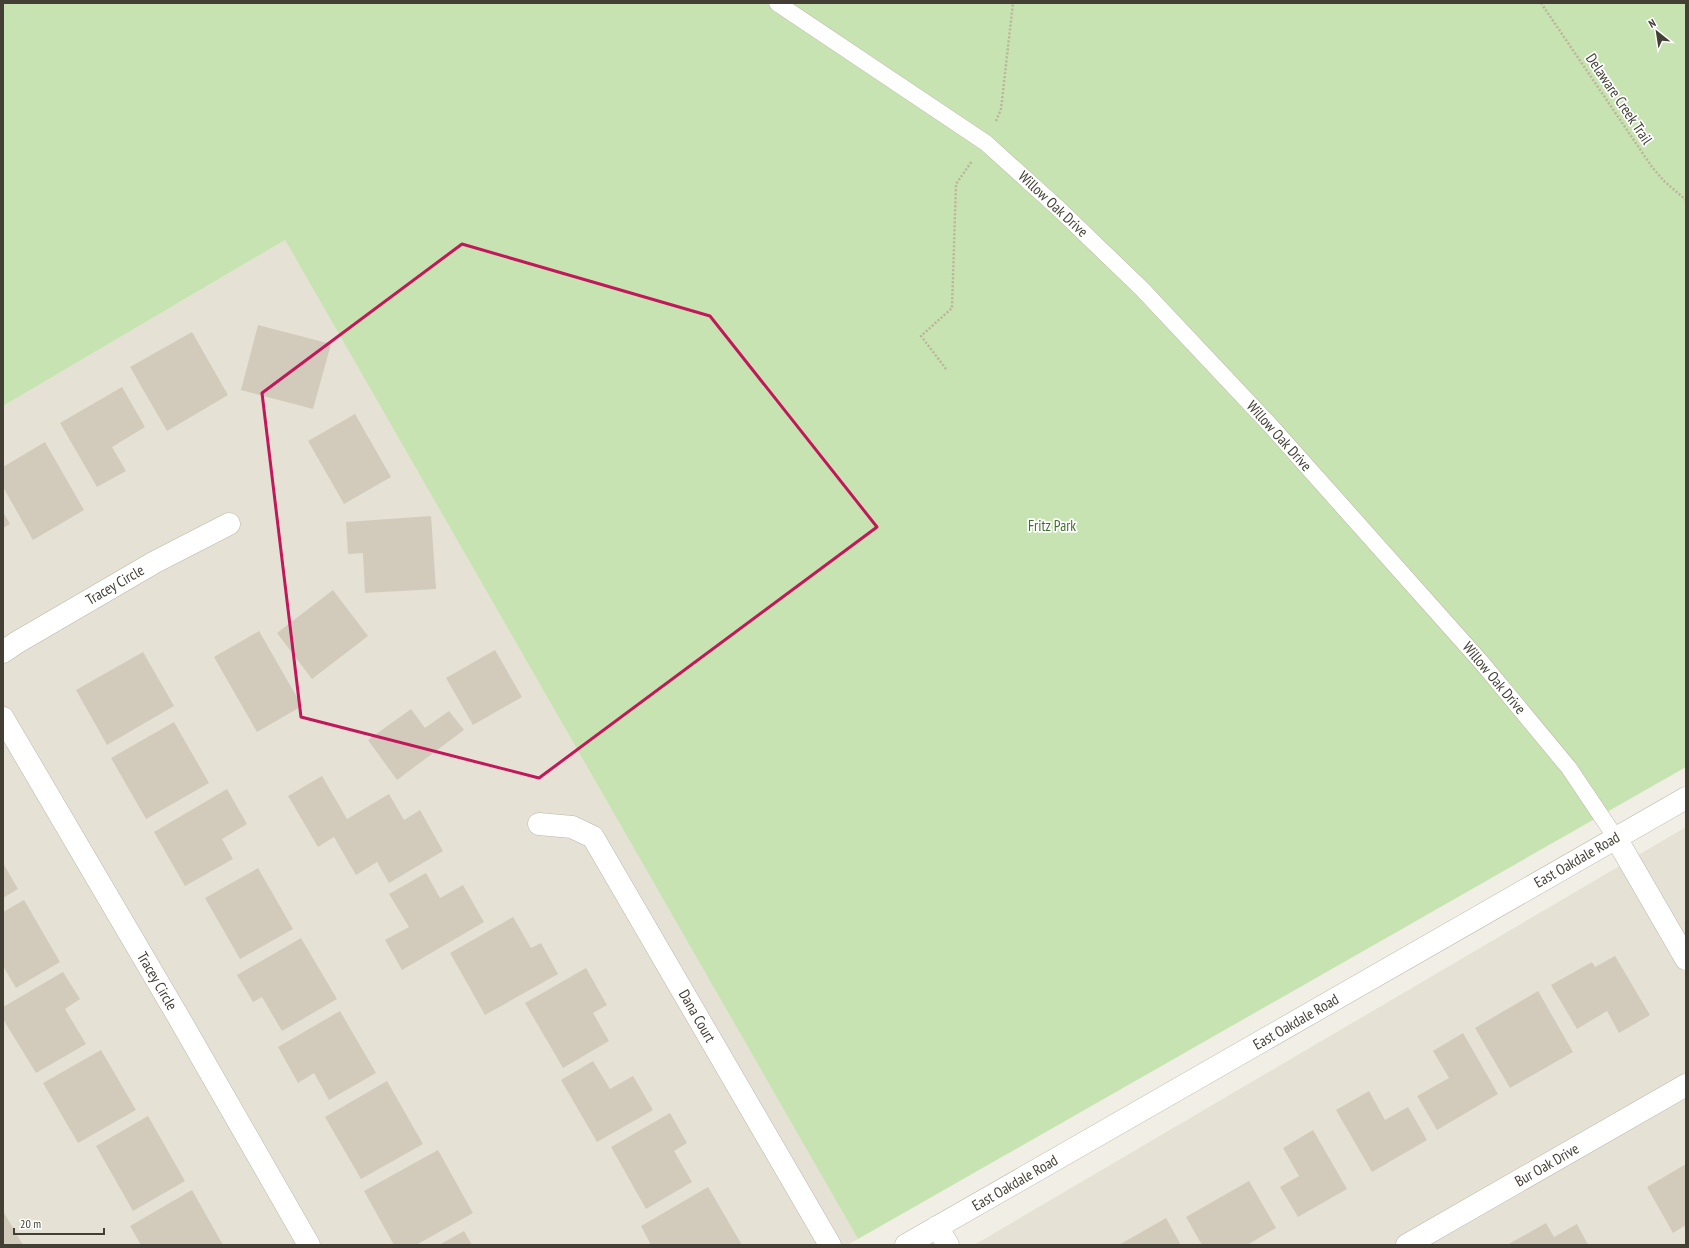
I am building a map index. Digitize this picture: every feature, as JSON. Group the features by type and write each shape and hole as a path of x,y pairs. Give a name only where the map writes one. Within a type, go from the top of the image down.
{"street":[{"name":"Tracey Circle","path":"3,652 16,642 155,562 229,524"},
{"name":"Tracey Circle","path":"3,718 179,1018 309,1245"},
{"name":"East Oakdale Road","path":"906,1245 943,1236 1686,798"},
{"name":"Dana Court","path":"538,824 572,827 593,837 830,1245"},
{"name":"Willow Oak Drive","path":"1616,838 1686,959"},
{"name":"Bur Oak Drive","path":"1407,1245 1686,1085"}],"lane":[{"name":"Willow Oak Drive","path":"778,3 986,142 1059,209 1142,289 1270,425 1482,663 1569,768 1616,838"}],"path":[{"path":"946,370 921,336 952,308 956,184 986,142 1001,109 1013,3"},
{"name":"Delaware Creek Trail","path":"1541,3 1652,167 1686,200"}],"highlighted area":[{"path":"462,244 710,316 877,527 539,778 301,717 262,393"}],"shaded area":[{"path":"285,240 858,1239 847,1245 3,1245 3,406"},
{"path":"1686,827 1686,1245 974,1245"}],"green space":[{"name":"Fritz Park","path":"3,3 1686,3 1686,767 858,1239 285,240 3,406"}],"building":[{"path":"258,325 331,344 313,409 241,390"},
{"path":"192,332 228,395 167,431 130,367"},
{"path":"122,387 145,427 112,447 126,471 97,487 60,423"},
{"path":"355,414 391,477 344,504 308,441"},
{"path":"45,442 84,510 33,540 3,487 3,467"},
{"path":"3,512 10,524 3,528"},
{"path":"431,516 436,589 365,593 363,553 348,554 346,522"},
{"path":"333,590 368,636 312,679 277,633"},
{"path":"259,631 302,706 257,732 214,657"},
{"path":"495,650 522,697 473,725 446,678"},
{"path":"143,652 174,706 107,745 76,690"},
{"path":"411,709 425,728 449,711 464,730 397,780 368,740"},
{"path":"174,722 209,783 146,819 111,758"},
{"path":"322,776 347,819 389,794 404,820 420,810 443,851 389,883 377,862 356,875 334,837 318,847 288,796"},
{"path":"227,789 247,824 222,839 233,859 185,886 154,832"},
{"path":"3,863 18,889 3,898"},
{"path":"258,868 293,929 240,959 205,898"},
{"path":"426,873 440,898 463,885 484,922 402,970 385,940 409,927 389,894"},
{"path":"24,900 60,962 16,988 3,966 3,912"},
{"path":"513,917 531,948 541,943 558,974 485,1015 450,953"},
{"path":"301,938 337,999 282,1031 262,997 253,1002 237,975"},
{"path":"1615,956 1650,1015 1619,1033 1607,1011 1577,1029 1551,985 1592,962 1595,967"},
{"path":"586,968 607,1005 593,1013 609,1041 563,1068 525,1003"},
{"path":"63,972 80,999 65,1009 86,1044 36,1073 3,1019 3,1007"},
{"path":"1538,991 1573,1052 1510,1088 1475,1028"},
{"path":"340,1011 376,1073 329,1100 314,1073 298,1083 278,1047"},
{"path":"1463,1033 1498,1094 1437,1130 1417,1096 1449,1078 1433,1051"},
{"path":"101,1050 136,1110 78,1143 43,1083"},
{"path":"593,1061 610,1089 633,1076 653,1110 597,1142 561,1080"},
{"path":"387,1081 423,1144 361,1179 325,1117"},
{"path":"1369,1091 1385,1120 1408,1107 1427,1140 1372,1172 1336,1110"},
{"path":"670,1113 687,1143 674,1151 692,1182 646,1209 611,1147"},
{"path":"148,1116 185,1181 133,1211 96,1146"},
{"path":"1313,1130 1347,1189 1298,1217 1280,1187 1299,1176 1283,1148"},
{"path":"438,1150 473,1213 416,1245 394,1245 364,1191"},
{"path":"1686,1164 1686,1225 1673,1233 1647,1187"},
{"path":"1249,1181 1276,1228 1247,1245 1202,1245 1186,1217"},
{"path":"708,1187 742,1245 651,1245 641,1226"},
{"path":"192,1190 223,1245 141,1245 130,1226"},
{"path":"3,1211 23,1245 3,1245"},
{"path":"1166,1218 1181,1245 1119,1245"},
{"path":"1546,1223 1554,1237 1577,1224 1588,1245 1507,1245"},
{"path":"464,1231 472,1245 439,1245"}]}
